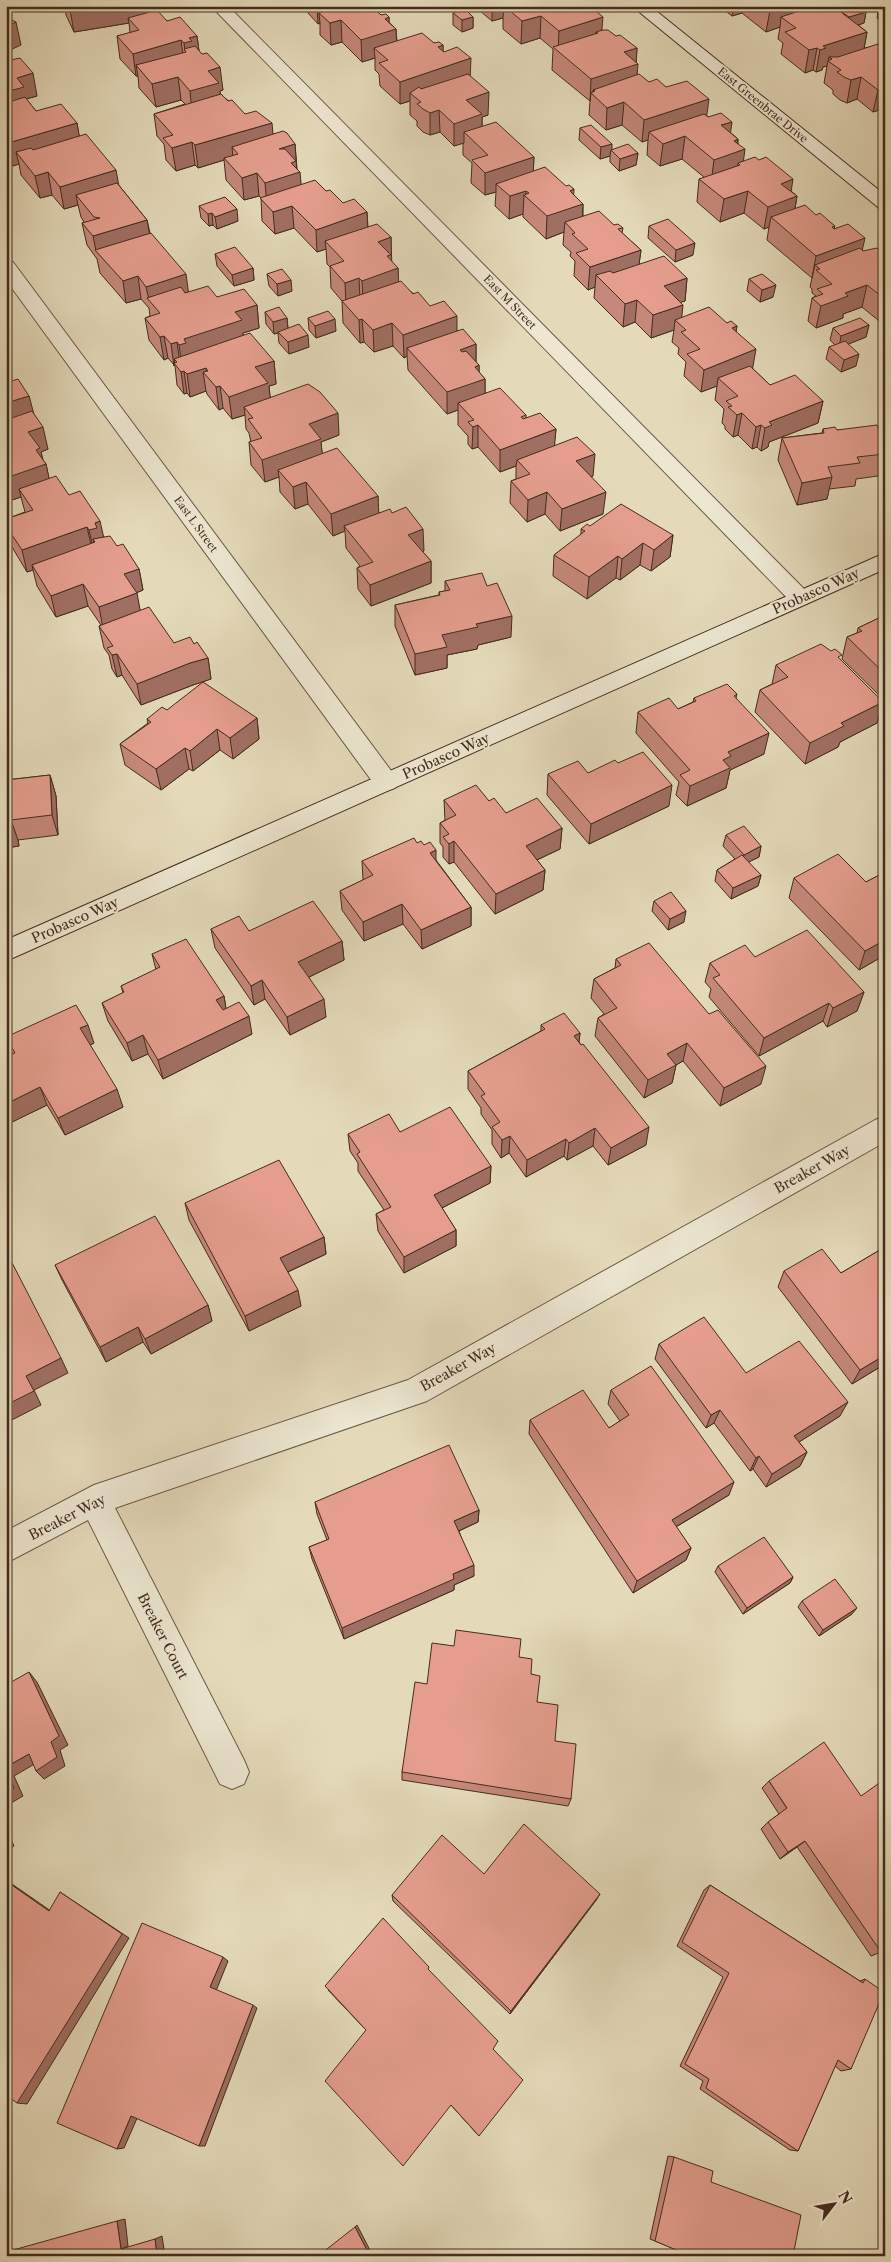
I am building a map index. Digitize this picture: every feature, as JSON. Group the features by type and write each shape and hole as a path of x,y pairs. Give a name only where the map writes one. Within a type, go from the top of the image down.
{"street":[{"name":"East M Street","path":"220,6 800,598"},
{"name":"East Greenbrae Drive","path":"640,6 885,204"},
{"name":"East L Street","path":"6,266 386,782"},
{"name":"Probasco Way","path":"6,951 885,560"},
{"name":"Breaker Way","path":"6,1548 94,1500 416,1391 885,1128"},
{"name":"Breaker Court","path":"94,1500 232,1772"}],"building":[{"path":"68,6 93,6 70,10"},
{"path":"341,6 371,6 381,15 386,14 389,17 385,19 396,29 361,40 341,20 330,23 319,13"},
{"path":"504,6 577,6 581,9 590,6 603,17 559,31 541,16 522,21"},
{"path":"765,6 780,6 770,10"},
{"path":"814,6 833,6 867,32 823,46 826,48 820,50 817,48 809,50 785,32 796,28 781,17"},
{"path":"841,6 859,6 866,12 849,17 836,8"},
{"path":"465,9 473,17 462,20 453,13"},
{"path":"157,10 167,21 180,17 197,36 189,38 192,41 184,43 181,40 133,54 117,36 139,30 128,18"},
{"path":"6,17 16,22 6,27"},
{"path":"608,30 616,36 620,35 637,48 624,52 638,64 591,79 553,47 598,33 596,32"},
{"path":"422,33 434,43 439,42 443,45 438,47 444,52 457,47 471,58 400,82 379,63 388,60 374,48"},
{"path":"881,43 885,45 885,88 878,90 861,77 851,80 844,77 837,72 841,70 828,61 832,59 829,57 838,57"},
{"path":"195,46 202,54 207,53 220,67 208,71 219,83 190,91 178,77 152,84 136,65 186,52 184,49"},
{"path":"20,58 33,73 17,78 24,87 6,92 6,61"},
{"path":"468,74 489,92 466,100 482,114 454,124 439,110 430,113 423,109 417,104 421,102 410,93 419,87 421,89"},
{"path":"639,74 649,82 657,79 666,87 687,81 709,99 644,120 624,102 607,108 591,93 595,91 593,90"},
{"path":"221,94 228,101 232,100 245,114 256,111 272,123 195,145 192,142 172,148 163,138 173,135 154,114"},
{"path":"25,97 36,111 61,104 77,123 8,143 6,141 6,103"},
{"path":"721,113 732,122 721,125 738,139 734,141 745,149 714,160 685,136 663,144 649,132 704,114 708,117"},
{"path":"496,122 534,157 485,173 472,160 488,155 464,132"},
{"path":"591,125 612,144 601,147 580,128"},
{"path":"283,131 287,133 295,144 279,149 285,149 296,161 291,163 300,172 265,183 257,173 242,178 224,158 238,154 232,147"},
{"path":"86,134 116,170 60,187 48,172 35,176 16,152 31,148 33,150"},
{"path":"628,144 638,153 620,159 611,150"},
{"path":"755,157 759,160 766,157 793,179 781,184 797,196 768,207 748,191 724,199 699,179 740,165 738,163"},
{"path":"545,167 566,186 569,185 574,189 570,191 583,204 547,216 524,195 529,193 526,191 510,196 496,184"},
{"path":"315,180 326,191 330,190 343,203 354,199 367,212 316,230 292,206 273,212 260,198"},
{"path":"117,183 147,220 93,236 82,223 100,218 94,217 76,195"},
{"path":"225,197 237,209 215,217 212,213 208,214 199,206"},
{"path":"805,205 816,215 820,213 835,226 832,227 834,229 848,224 865,238 816,256 771,217"},
{"path":"599,211 614,225 618,224 623,228 618,229 641,250 590,267 576,253 588,249 572,234 575,233 565,222"},
{"path":"668,219 695,243 676,250 649,226"},
{"path":"377,224 391,237 378,242 391,255 387,256 398,268 362,281 359,278 345,283 330,266 344,261 325,241"},
{"path":"151,233 186,274 146,287 138,276 123,281 95,250"},
{"path":"235,247 253,268 232,275 215,254"},
{"path":"860,248 863,251 877,248 885,254 885,299 867,285 845,293 848,296 821,306 812,298 823,294 817,289 832,284 816,270 820,269 815,265"},
{"path":"664,256 687,278 664,286 683,305 653,315 637,300 625,304 596,275 610,271 613,273"},
{"path":"282,269 291,280 277,284 267,274"},
{"path":"762,274 776,285 762,290 749,279"},
{"path":"401,281 413,294 418,292 430,306 444,301 457,316 403,335 392,323 373,330 362,319 359,320 342,301"},
{"path":"208,286 217,297 244,289 257,305 235,312 242,320 184,339 186,343 179,345 177,342 171,344 164,336 160,337 145,318 160,313 147,298 181,287 185,293"},
{"path":"279,307 287,318 273,322 265,312"},
{"path":"709,307 727,323 731,321 737,326 732,328 756,349 704,370 687,354 700,349 681,332 686,330 675,320"},
{"path":"328,311 335,319 315,326 308,318"},
{"path":"860,318 869,325 841,336 833,328"},
{"path":"299,324 308,335 288,342 278,332"},
{"path":"463,329 476,344 460,350 462,352 466,351 479,365 475,367 485,379 447,392 407,348"},
{"path":"250,333 274,361 255,367 268,383 229,397 220,386 216,387 203,372 208,371 206,368 187,374 184,371 181,372 174,363 177,362 174,359"},
{"path":"845,341 859,354 844,360 829,347"},
{"path":"750,366 770,385 795,375 823,401 769,422 772,425 765,428 761,425 756,427 742,413 737,415 728,407 732,406 726,401 738,396 718,378"},
{"path":"18,379 29,396 6,403 6,383"},
{"path":"308,384 320,392 338,413 309,424 321,439 262,460 249,442 262,438 248,419 253,418 244,407"},
{"path":"500,388 526,415 521,417 523,419 540,413 556,429 500,450 478,425 473,427 468,422 474,420 458,403"},
{"path":"32,411 43,427 28,432 40,448 36,450 46,464 6,478 6,420"},
{"path":"877,425 885,441 885,454 857,457 860,463 828,467 832,477 802,483 782,438 824,433 823,429 835,427 837,430"},
{"path":"577,437 595,454 576,461 606,492 562,509 547,492 528,500 511,481 530,474 517,460"},
{"path":"337,448 378,496 331,514 306,482 293,487 278,470"},
{"path":"56,476 69,495 80,491 100,521 95,523 97,528 89,530 87,527 22,550 6,526 6,519 33,510 19,489"},
{"path":"621,504 673,535 654,550 643,543 622,559 618,556 589,577 554,555 585,531 581,529 587,524 590,526"},
{"path":"406,507 423,529 408,535 431,561 370,585 357,568 373,562 344,526 390,509 392,513"},
{"path":"110,536 117,546 123,544 139,569 124,574 137,593 99,607 83,584 51,596 32,565 95,542 93,539"},
{"path":"482,573 487,586 497,583 512,616 476,624 478,627 442,635 447,647 415,654 395,605 440,595 439,592 450,590 445,581"},
{"path":"149,607 174,643 190,637 194,644 197,642 208,658 137,684 117,654 112,655 107,648 113,646 99,626"},
{"path":"885,615 885,674 847,637 862,631 858,628"},
{"path":"821,644 831,651 835,649 842,655 838,657 883,702 841,723 844,726 810,743 760,690 788,677 776,665"},
{"path":"203,682 257,718 230,738 217,729 190,751 185,748 156,769 120,744 151,722 147,719 162,707 167,710"},
{"path":"727,684 737,694 734,696 769,733 728,752 731,756 723,760 730,768 690,786 680,775 690,770 638,712 669,698 678,709 696,701 694,698"},
{"path":"643,752 672,785 591,824 548,774 578,761 588,773 615,760 618,763"},
{"path":"50,775 52,815 11,820 12,825 6,826 6,780"},
{"path":"476,785 489,801 494,798 506,813 537,798 562,828 526,846 545,870 496,894 454,841 449,844 443,837 449,834 440,823 456,815 444,800"},
{"path":"744,826 761,846 744,855 726,835"},
{"path":"414,838 417,843 421,841 424,845 430,842 436,850 430,853 471,907 421,930 402,904 363,922 340,891 373,875 362,861"},
{"path":"838,854 866,882 885,872 885,940 865,951 794,878"},
{"path":"742,855 761,875 733,888 717,870"},
{"path":"671,892 686,911 670,919 654,901"},
{"path":"313,901 342,941 298,962 324,999 287,1017 262,980 251,986 211,929 239,916 249,931"},
{"path":"807,930 864,992 833,1008 829,1003 764,1038 713,978 720,975 710,963 745,945 755,957"},
{"path":"186,939 224,996 216,1000 223,1010 239,1002 249,1016 158,1060 143,1035 127,1043 102,1003 124,992 121,986 160,967 152,954"},
{"path":"649,943 709,1014 718,1010 766,1066 724,1088 687,1043 667,1054 676,1065 648,1080 598,1018 617,1008 594,979 621,965 616,959"},
{"path":"76,1005 88,1025 80,1028 117,1089 58,1118 40,1087 6,1104 6,1057 15,1053 6,1037"},
{"path":"564,1013 580,1033 574,1036 581,1045 583,1044 649,1127 611,1148 595,1128 569,1143 566,1139 527,1160 510,1136 502,1140 492,1127 500,1122 481,1096 485,1094 468,1071 545,1029 541,1025"},
{"path":"450,1107 491,1166 434,1195 456,1230 404,1257 376,1214 391,1207 357,1154 360,1152 348,1134 389,1114 400,1132"},
{"path":"279,1160 324,1237 280,1258 298,1290 245,1316 185,1203"},
{"path":"155,1216 208,1305 145,1339 138,1327 100,1347 55,1265"},
{"path":"885,1247 885,1355 860,1370 784,1271 822,1249 841,1273"},
{"path":"6,1251 61,1358 26,1376 34,1391 6,1405"},
{"path":"704,1317 746,1373 799,1341 848,1402 794,1436 807,1452 772,1474 759,1456 756,1458 720,1410 711,1415 659,1344"},
{"path":"651,1366 734,1482 672,1520 691,1548 637,1581 530,1420 583,1390 609,1428 629,1415 611,1390"},
{"path":"449,1445 479,1510 454,1521 474,1565 453,1574 454,1579 342,1628 309,1547 329,1539 315,1502"},
{"path":"764,1537 793,1577 747,1608 718,1566"},
{"path":"835,1579 857,1608 823,1630 802,1601"},
{"path":"456,1630 521,1639 519,1657 532,1659 531,1674 540,1676 537,1702 558,1705 555,1741 576,1744 571,1799 402,1772 415,1682 427,1684 432,1643 454,1646"},
{"path":"29,1672 59,1736 51,1742 57,1757 36,1771 29,1754 6,1767 6,1685"},
{"path":"824,1742 861,1796 885,1779 885,1949 881,1952 805,1841 788,1852 768,1822 787,1808 769,1781"},
{"path":"6,1771 14,1788 6,1793"},
{"path":"524,1824 600,1894 511,2011 392,1895 442,1835 484,1874"},
{"path":"6,1881 49,1911 60,1892 122,1934 17,2103 6,2095"},
{"path":"710,1885 863,1983 865,1979 884,1992 851,2069 838,2060 798,2151 706,2088 709,2079 685,2064 729,1973 682,1942"},
{"path":"383,1918 429,1967 428,1969 498,2041 493,2049 523,2080 479,2136 451,2105 403,2166 325,2081 366,2030 325,1986"},
{"path":"142,1923 223,1957 210,1987 253,2005 199,2146 131,2116 117,2149 57,2123"},
{"path":"674,2157 713,2171 711,2182 801,2215 793,2256 688,2256 655,2241"},
{"path":"117,2221 121,2249 155,2239 157,2256 6,2256 6,2252"},
{"path":"355,2227 370,2256 318,2256"}]}
